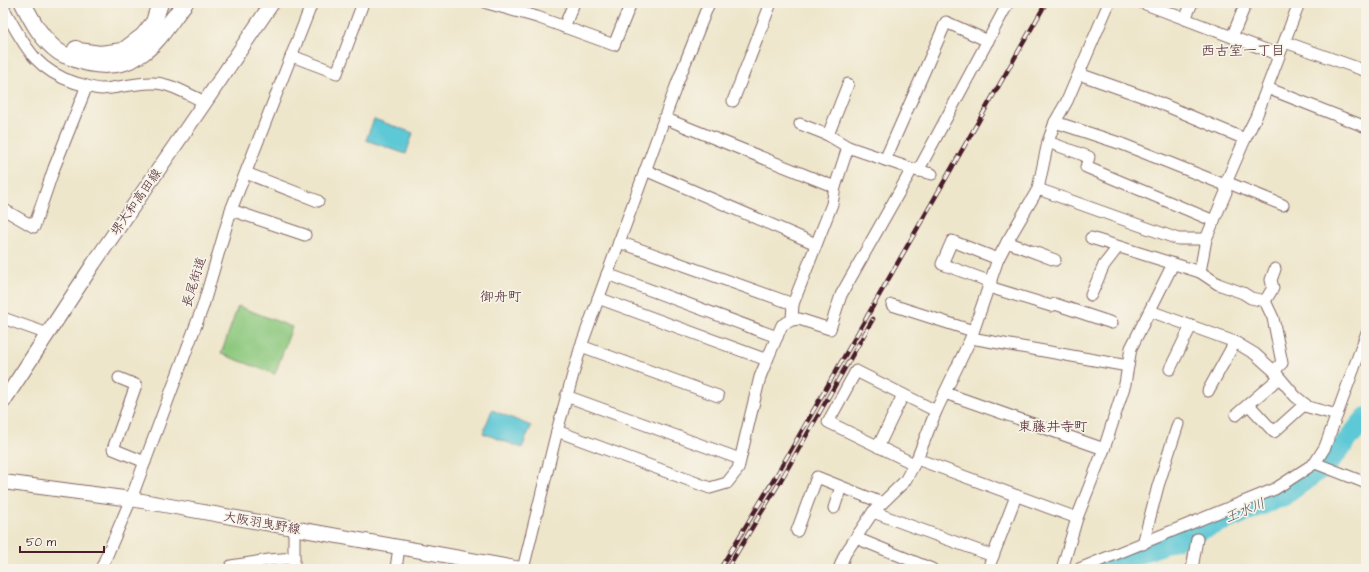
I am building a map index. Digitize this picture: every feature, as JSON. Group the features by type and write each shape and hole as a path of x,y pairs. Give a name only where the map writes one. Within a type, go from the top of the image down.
{"highway":[{"path":"23,3 32,22 43,37 60,52 78,60 96,65 110,65 125,62 140,55 157,41 185,3"},
{"path":"34,3 44,22 60,40 79,51 100,54 123,51 143,36 154,22 160,3"}],"main road":[{"name":"堺大和高田線","path":"3,402 94,263 206,102 272,3"},
{"name":"大阪羽曳野線","path":"3,482 131,499 522,569"}],"street":[{"path":"3,3 4,8 34,59 52,73 86,86 100,89 155,83 167,86 206,102"},
{"name":"長尾街道","path":"101,569 145,462 203,306 231,210 312,3"},
{"path":"292,56 337,73 363,3"},
{"path":"487,3 509,6 614,45 631,3"},
{"path":"564,27 574,3"},
{"path":"522,569 566,396 581,346 664,118 709,3"},
{"path":"733,101 770,3"},
{"path":"557,431 710,488 727,483 738,468 760,377 782,326 792,320 799,319 830,329 841,295 915,170 1008,3"},
{"path":"839,569 846,554 873,512 905,481 916,462 936,411 972,334 998,259 1038,189 1048,142 1055,122 1067,101 1109,3"},
{"path":"1143,3 1279,55"},
{"path":"1185,19 1192,3"},
{"path":"1232,37 1246,3"},
{"path":"1200,272 1206,239 1226,192 1225,184 1256,117 1299,3"},
{"path":"885,160 946,22 988,41"},
{"path":"1285,42 1366,71"},
{"path":"1079,74 1150,99 1245,139"},
{"path":"828,135 848,84"},
{"path":"3,209 34,227 54,168 86,86"},
{"path":"1267,88 1366,127"},
{"path":"664,118 835,187"},
{"path":"1055,122 1122,144 1283,205"},
{"path":"800,124 828,135 848,147 915,170 932,174"},
{"path":"1048,142 1089,157 1086,167 1214,221"},
{"path":"792,320 793,304 832,204 835,187 848,147"},
{"path":"645,170 816,244"},
{"path":"246,173 318,201"},
{"path":"1038,189 1178,239 1206,239"},
{"path":"231,210 305,235"},
{"path":"1091,238 1200,272 1218,284 1243,293 1251,298 1265,301"},
{"path":"998,259 952,241 942,264 990,285 1051,306 1054,304 1112,323"},
{"path":"619,242 793,304"},
{"path":"1007,242 1055,260"},
{"path":"1091,295 1104,265 1118,247"},
{"path":"1062,569 1077,518 1104,449 1125,384 1131,348 1173,264"},
{"path":"1265,301 1273,288 1271,280 1275,269"},
{"path":"607,274 777,337"},
{"path":"598,298 767,360"},
{"path":"1236,415 1248,405 1277,374 1282,363 1273,318 1265,301"},
{"path":"892,305 972,334 1128,366"},
{"path":"1150,311 1235,342 1255,354 1277,374 1295,396 1308,407 1337,415"},
{"path":"3,318 48,334"},
{"path":"1170,368 1191,326"},
{"path":"1079,569 1090,567 1275,489 1320,465 1325,447 1366,335"},
{"path":"1208,391 1235,342"},
{"path":"581,346 718,396"},
{"path":"936,411 856,371 828,422 878,447 916,462 1077,518"},
{"path":"119,378 136,385 113,449 145,462"},
{"path":"945,393 1104,449"},
{"path":"878,447 903,395"},
{"path":"566,396 740,459"},
{"path":"1248,405 1274,432 1305,404"},
{"path":"1143,544 1158,486 1178,424"},
{"path":"1320,465 1366,483"},
{"path":"797,532 817,477 882,503"},
{"path":"834,508 841,487"},
{"path":"988,569 1016,496"},
{"path":"873,512 993,556"},
{"path":"231,566 270,560 294,563 294,529"},
{"path":"856,538 932,569"},
{"path":"1192,569 1197,539"},
{"path":"396,569 399,547"}],"green space":[{"path":"238,306 292,327 275,374 221,354"}],"water":[{"path":"374,119 413,133 406,154 366,140"},
{"path":"492,410 531,426 522,448 483,433"}],"waterway":[{"name":"王水川","path":"1100,569 1284,496 1328,464 1366,417"}],"railway":[{"path":"720,569 776,476 1046,3"},
{"path":"727,569 781,480 873,319"}],"district":[{"name":"西古室一丁目","path":"1243,51"},
{"name":"御舟町","path":"501,297"},
{"name":"東藤井寺町","path":"1053,427"}]}
